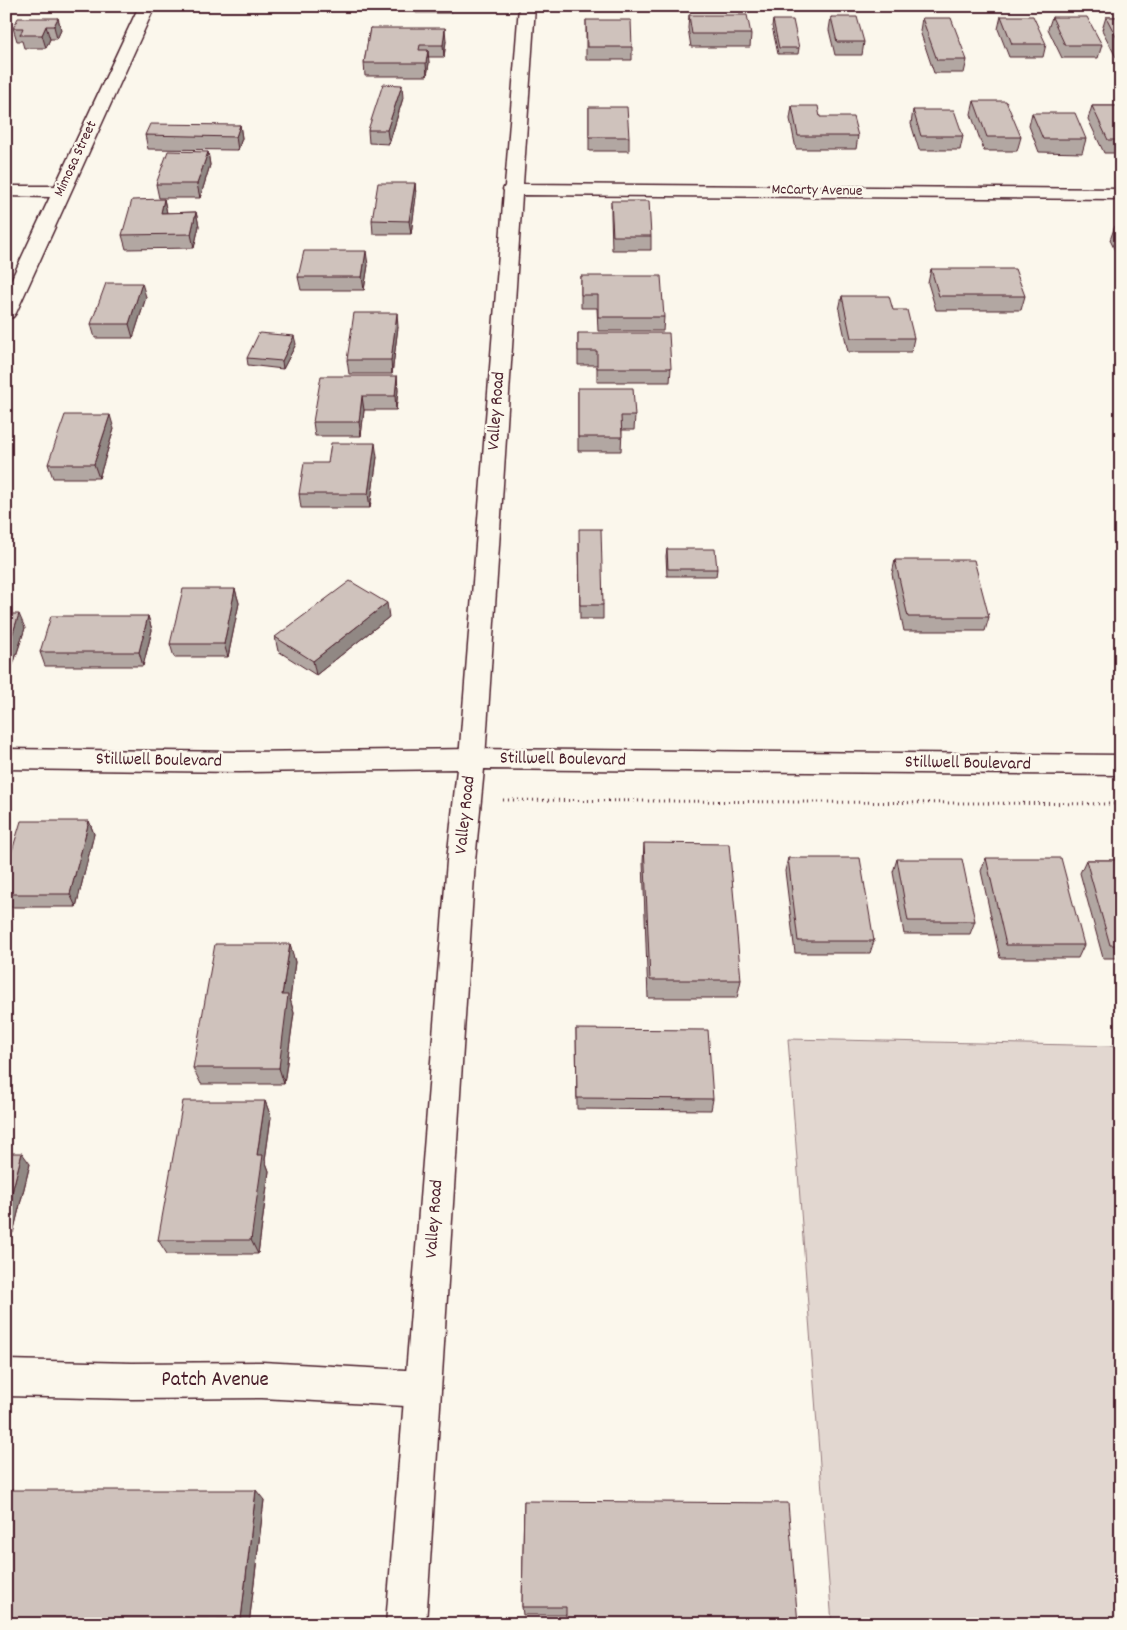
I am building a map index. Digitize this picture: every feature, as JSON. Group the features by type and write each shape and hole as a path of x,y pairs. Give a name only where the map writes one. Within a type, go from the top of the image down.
{"street":[{"name":"Mimosa Street","path":"6,313 146,6"},
{"name":"Valley Road","path":"406,1624 461,861 480,659 526,6"},
{"name":"McCarty Avenue","path":"512,189 1121,194"},
{"path":"6,192 61,192"},
{"name":"Stillwell Boulevard","path":"6,759 231,762 472,759 1121,765"},
{"name":"Patch Avenue","path":"6,1378 132,1381 262,1380 423,1389"}],"path":[{"path":"467,800 1121,804"}],"shaded area":[{"path":"788,1039 1121,1046 1121,1624 832,1624"}],"building":[{"path":"689,15 747,15 751,34 692,34"},
{"path":"1001,16 1033,16 1046,44 1012,44"},
{"path":"831,17 857,17 864,42 837,42"},
{"path":"1052,17 1087,17 1102,45 1065,45"},
{"path":"1106,17 1121,17 1121,44 1120,44"},
{"path":"18,18 58,18 54,26 46,26 42,35 20,35 23,28 13,28"},
{"path":"922,18 951,18 967,60 937,60"},
{"path":"586,20 631,20 632,47 587,47"},
{"path":"773,20 793,20 799,48 779,48"},
{"path":"370,28 445,28 443,45 420,45 419,50 428,50 426,63 364,63"},
{"path":"383,84 402,85 387,130 368,130"},
{"path":"974,101 1006,101 1021,137 987,137"},
{"path":"792,106 818,106 820,117 853,117 858,136 798,136"},
{"path":"1092,106 1121,106 1121,140 1108,140"},
{"path":"589,107 627,107 629,137 589,137"},
{"path":"913,110 954,110 963,136 921,136"},
{"path":"1032,113 1075,113 1086,139 1043,139"},
{"path":"150,124 240,125 236,137 145,135"},
{"path":"168,151 208,152 197,184 156,184"},
{"path":"378,183 415,183 409,221 372,220"},
{"path":"164,199 161,213 196,212 191,234 122,235 132,200"},
{"path":"611,201 649,201 651,236 613,236"},
{"path":"1115,226 1121,226 1121,239"},
{"path":"304,251 366,251 362,277 298,277"},
{"path":"931,269 1015,269 1025,296 939,296"},
{"path":"581,276 661,276 664,317 598,317 598,295 581,295"},
{"path":"106,283 142,283 129,324 91,324"},
{"path":"842,296 889,296 893,310 907,310 914,338 851,338"},
{"path":"354,313 397,313 391,360 347,360"},
{"path":"259,333 294,336 282,361 247,358"},
{"path":"578,333 669,333 671,368 597,368 597,351 578,351"},
{"path":"321,376 397,376 395,396 362,396 359,422 313,422"},
{"path":"578,388 633,388 635,416 621,416 622,437 578,437"},
{"path":"65,415 110,415 94,464 48,464"},
{"path":"331,443 375,443 368,494 299,494 304,463 328,463"},
{"path":"579,529 601,529 603,605 580,605"},
{"path":"667,549 715,549 717,569 668,569"},
{"path":"895,560 974,560 989,617 908,617"},
{"path":"350,581 387,603 313,661 275,637"},
{"path":"183,589 235,589 224,644 170,644"},
{"path":"6,614 19,614 7,651 6,651"},
{"path":"51,616 148,616 139,652 40,652"},
{"path":"21,821 89,821 70,894 6,894 6,871"},
{"path":"644,843 729,844 741,980 650,980"},
{"path":"788,858 860,858 874,941 798,941"},
{"path":"986,858 1061,858 1084,945 1006,945"},
{"path":"897,859 962,859 975,921 908,921"},
{"path":"1086,860 1121,860 1121,945 1110,945"},
{"path":"215,944 290,944 282,995 288,995 279,1068 193,1068"},
{"path":"576,1029 708,1030 713,1099 577,1098"},
{"path":"183,1101 265,1101 257,1155 263,1155 251,1240 158,1240"},
{"path":"6,1153 22,1153 6,1216"},
{"path":"7,1490 256,1490 241,1619 6,1619"},
{"path":"524,1501 788,1503 798,1624 566,1624 566,1607 522,1607"}]}
